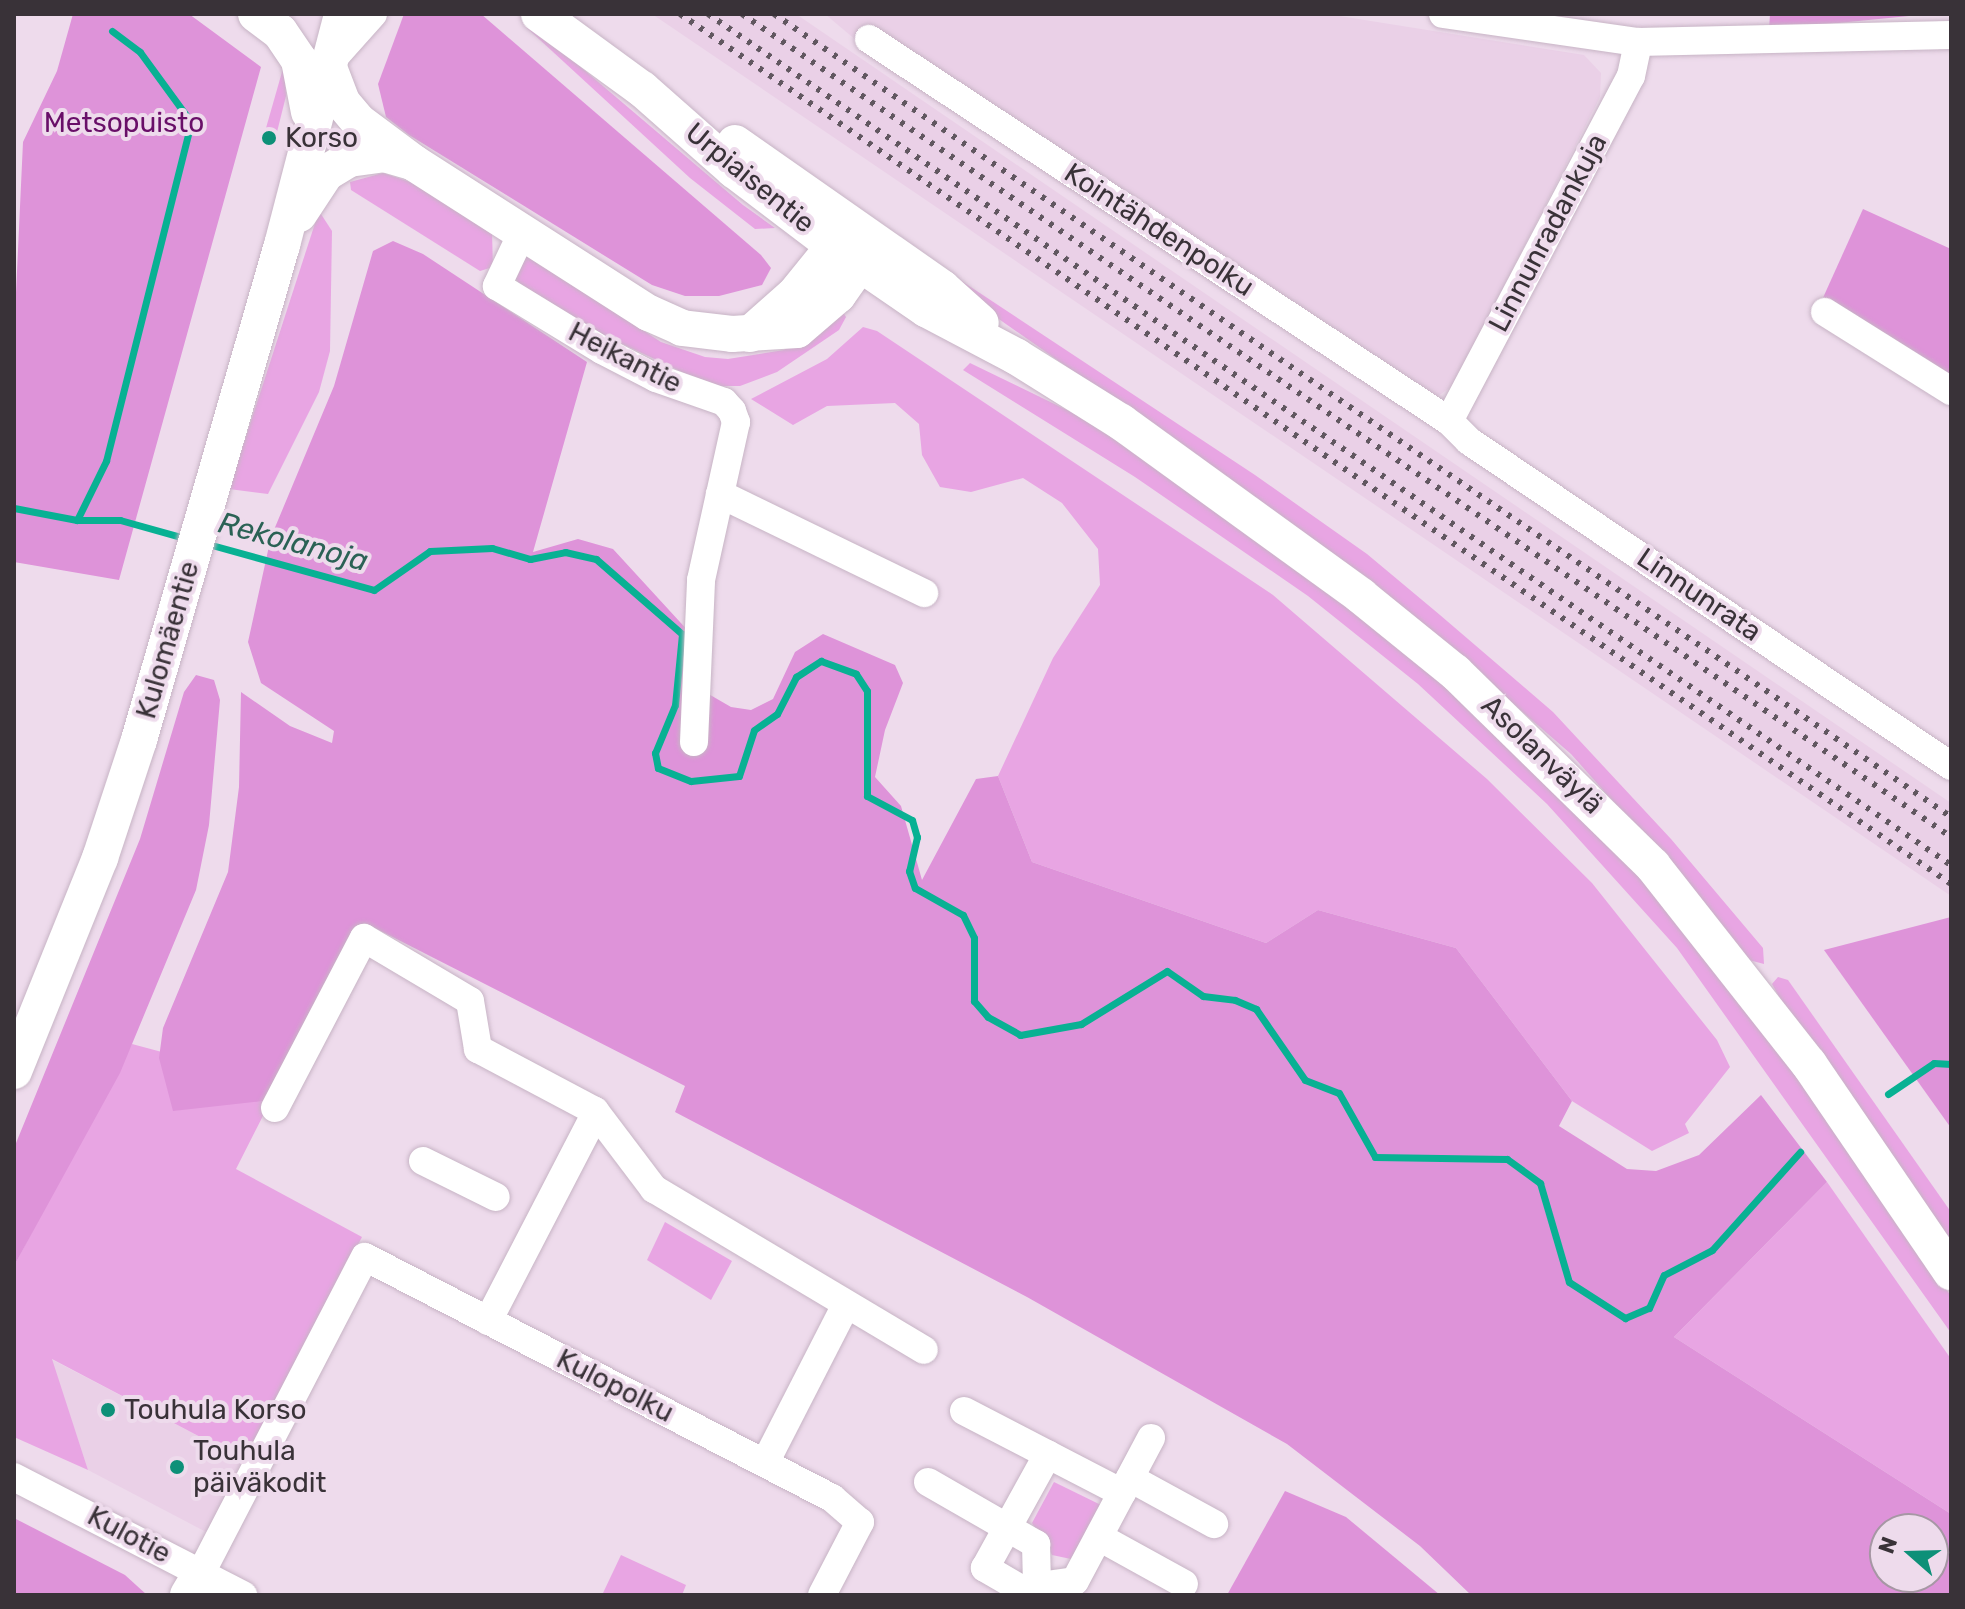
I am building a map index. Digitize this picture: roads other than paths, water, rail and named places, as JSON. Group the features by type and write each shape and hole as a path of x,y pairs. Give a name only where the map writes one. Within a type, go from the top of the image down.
{"main road":[{"path":"256,14 280,32 299,60 309,95 309,134"},
{"name":"Kulomäentie","path":"14,1071 100,858 170,639 282,245 342,14"},
{"name":"Urpiaisentie","path":"539,14 642,89 734,170 852,248"},
{"path":"328,65 342,102 359,122 414,163 649,313 682,328 750,334 797,330 838,295 852,248"},
{"path":"282,245 326,173 365,155 414,163"},
{"name":"Asolanväylä","path":"852,248 926,309 1017,357 1121,422 1349,587 1455,672 1556,765 1653,866 1746,981 1951,1272"}],"street":[{"path":"328,65 373,14"},
{"path":"1443,14 1638,42 1951,35"},
{"name":"Kointähdenpolku","path":"869,39 1449,421"},
{"name":"Linnunradankuja","path":"1449,421 1631,76 1638,42"},
{"name":"Heikantie","path":"522,233 497,286 602,350 656,378 724,402 736,422 701,580 694,742"},
{"path":"1825,312 1951,391"},
{"name":"Linnunrata","path":"1449,421 1469,441 1951,766"},
{"path":"720,494 924,593"},
{"path":"275,1108 364,938 470,1001 478,1049 596,1113 654,1189 924,1350"},
{"path":"488,1321 596,1113"},
{"path":"423,1161 496,1197"},
{"name":"Kulopolku","path":"195,1584 365,1257 832,1498 860,1522 822,1595"},
{"path":"765,1463 846,1305"},
{"path":"964,1411 1048,1454 1214,1524"},
{"path":"1048,1454 1010,1529 985,1568 1038,1591 1075,1581 1151,1438"},
{"name":"Kulotie","path":"14,1477 195,1584 243,1595"},
{"path":"928,1482 1036,1544 1038,1591"},
{"path":"1099,1537 1184,1584"}],"waterway":[{"path":"77,520 106,461 191,122 140,52 112,31"},
{"name":"Rekolanoja","path":"14,508 77,520 120,520 188,539"},
{"name":"Rekolanoja","path":"208,544 374,590 430,551 492,548 530,559 565,552 596,559 682,634 675,705 655,753 658,768 691,781 739,776 754,730 777,714 796,677 821,661 856,674 867,691 867,796 912,820 917,837 909,871 915,888 963,915 974,938 974,1001 988,1017 1020,1035 1081,1024 1167,971 1203,996 1235,1000 1256,1009 1305,1080 1339,1093 1375,1157 1507,1159 1540,1183 1569,1282 1625,1318 1649,1308 1664,1275 1712,1250 1800,1152"},
{"name":"Rekolanoja","path":"1888,1094 1934,1063 1951,1064"}],"railway":[{"path":"680,14 1951,884"},
{"path":"708,14 1951,865"},
{"path":"742,14 1951,837"},
{"path":"774,14 1951,817"}],"place":[{"name":"Korso","path":"269,138"},
{"name":"Touhula Korso","path":"108,1410"},
{"name":"Touhula päiväkodit","path":"177,1467"}],"park label":[{"name":"Metsopuisto","path":"124,123"}]}
